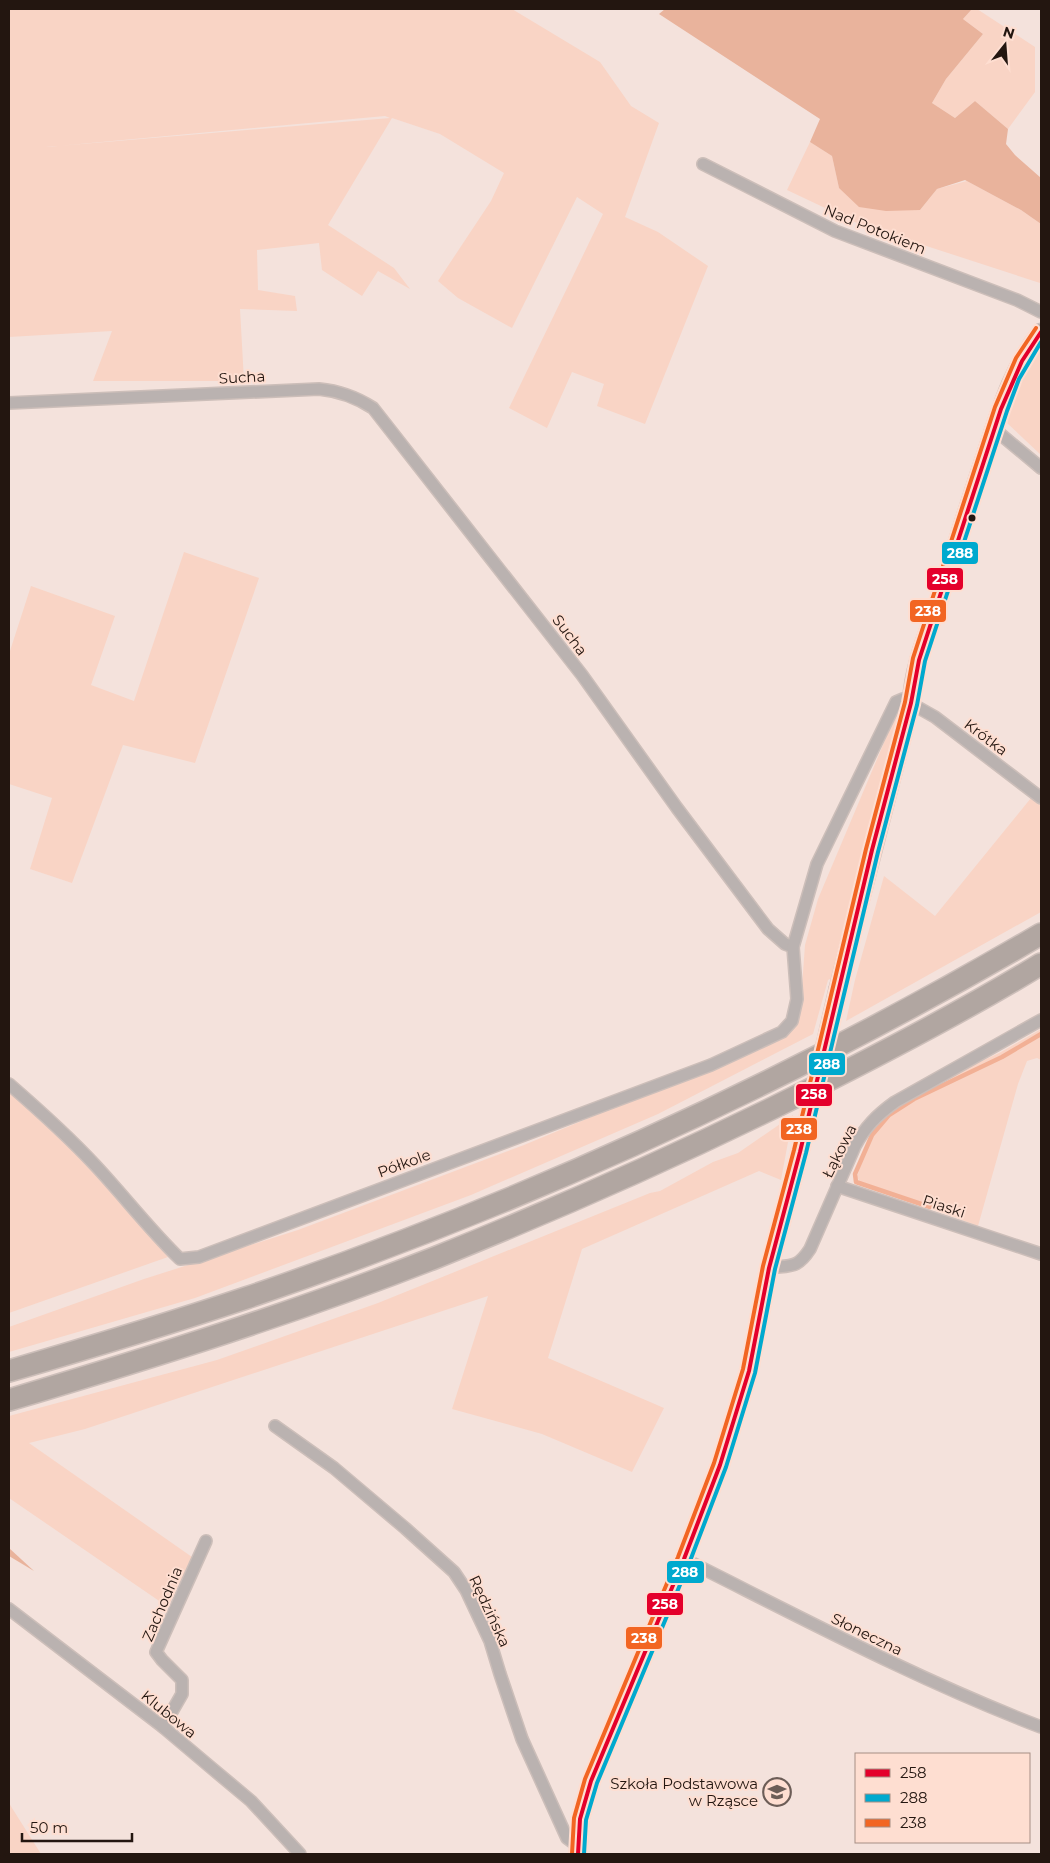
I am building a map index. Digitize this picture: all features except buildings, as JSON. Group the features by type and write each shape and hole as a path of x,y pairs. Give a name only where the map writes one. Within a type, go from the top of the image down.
{"highway":[{"path":"9,1371 247,1298 380,1249 551,1181 757,1087 844,1043 1041,934"},
{"path":"9,1400 125,1365 294,1309 436,1257 549,1210 709,1140 880,1055 1041,964"}],"street":[{"name":"Nad Potokiem","path":"703,164 835,231 1017,300 1041,312"},
{"path":"578,1850 580,1819 591,1781 684,1559 720,1465 749,1371 769,1268 800,1152 838,988 911,703 912,684 923,643 933,618 993,428 1020,362 1041,332"},
{"name":"Sucha","path":"9,403 319,388 338,391 360,399 373,408 582,675 677,808 768,929 785,944 793,947"},
{"path":"993,428 1041,468"},
{"path":"793,947 817,864 874,745 896,702 903,700 911,703"},
{"name":"Krótka","path":"911,703 935,717 1041,798"},
{"name":"Półkole","path":"9,1084 53,1121 96,1166 164,1244 180,1259 199,1257 712,1065 782,1032 792,1021 796,999 793,947"},
{"name":"Łąkowa","path":"769,1268 794,1265 803,1261 864,1130 878,1114 895,1102 1041,1020"},
{"name":"Piaski","path":"837,1186 1041,1254"},
{"name":"Rędzińska","path":"275,1426 334,1468 454,1572 466,1590 490,1641 522,1739 567,1838 578,1850"},
{"name":"Zachodnia","path":"163,1727 182,1694 182,1680 156,1652 206,1541"},
{"name":"Słoneczna","path":"684,1559 940,1686 1041,1727"},
{"name":"Klubowa","path":"9,1608 163,1727 251,1801 300,1854"}],"shaded area":[{"path":"9,9 512,9 600,62 631,106 659,123 625,217 658,232 708,266 645,424 597,406 604,384 572,372 547,428 509,408 603,214 577,197 512,328 458,298 438,281 491,201 504,173 440,134 392,118 328,225 394,268 410,289 378,271 362,296 322,270 319,243 257,250 258,290 295,296 297,311 240,309 244,381 93,381 112,331 9,337","holes":["385,116 390,118 58,146"]},
{"path":"665,9 972,9 963,19 983,34 946,79 932,103 955,118 975,101 1008,129 1006,144 1015,155 1041,178 1041,224 1021,210 965,180 937,189 920,210 886,211 859,207 839,188 832,156 810,142 820,119 659,14"},
{"path":"972,9 977,9 1035,47 1035,92 1008,129 975,101 955,118 932,103 946,79 983,34 963,19"},
{"path":"810,142 832,156 839,188 920,210 937,189 967,181 1021,210 1041,224 1040,283 859,224 787,190"},
{"path":"1041,347 1041,455 1007,423 1013,396"},
{"path":"184,552 259,578 195,763 123,745 72,883 30,869 52,798 9,784 9,654 31,586 115,616 91,685 134,701"},
{"path":"899,707 899,717 835,976 828,980 813,1034 658,1114 471,1195 195,1298 9,1352 9,1327 144,1279 298,1230 524,1145 788,1035 796,1021 801,1000 805,945 818,899"},
{"path":"1031,798 1041,806 1041,912 846,1021 855,980 884,876 935,916"},
{"path":"1041,1029 1041,1060 1037,1058 1027,1061 1018,1084 978,1226 860,1182 857,1177 868,1141 894,1107 942,1080 1001,1052"},
{"path":"9,1091 42,1119 95,1171 168,1257 9,1313"},
{"path":"793,1115 781,1180 759,1171 582,1249 548,1358 664,1408 632,1472 542,1434 452,1409 488,1296 85,1429 29,1443 192,1557 168,1607 9,1498 9,1416 217,1360 378,1303 650,1193 660,1191 713,1162 738,1153"},
{"path":"9,1548 34,1571 9,1556"},
{"path":"9,1803 12,1808 41,1854 9,1854"}],"waterway":[{"path":"930,1207 856,1182 855,1174 872,1135 889,1115 914,1099 1002,1057 1041,1034"}],"transit line":[{"name":"238","path":"572,1854 574,1818 585,1779 678,1557 714,1463 743,1369 763,1266 794,1150 866,849 905,702 913,658 995,407 1016,358 1036,328"},
{"name":"258","path":"578,1854 580,1819 591,1781 684,1559 720,1465 749,1371 769,1268 800,1152 872,850 911,703 919,660 1001,409 1022,361 1041,332"},
{"name":"288","path":"584,1854 586,1820 597,1783 690,1561 726,1467 755,1373 775,1269 806,1153 878,852 917,705 925,661 1007,411 1019,379 1041,342"}],"place":[{"name":"Szkoła Podstawowa w Rząsce","path":"777,1792"}]}
